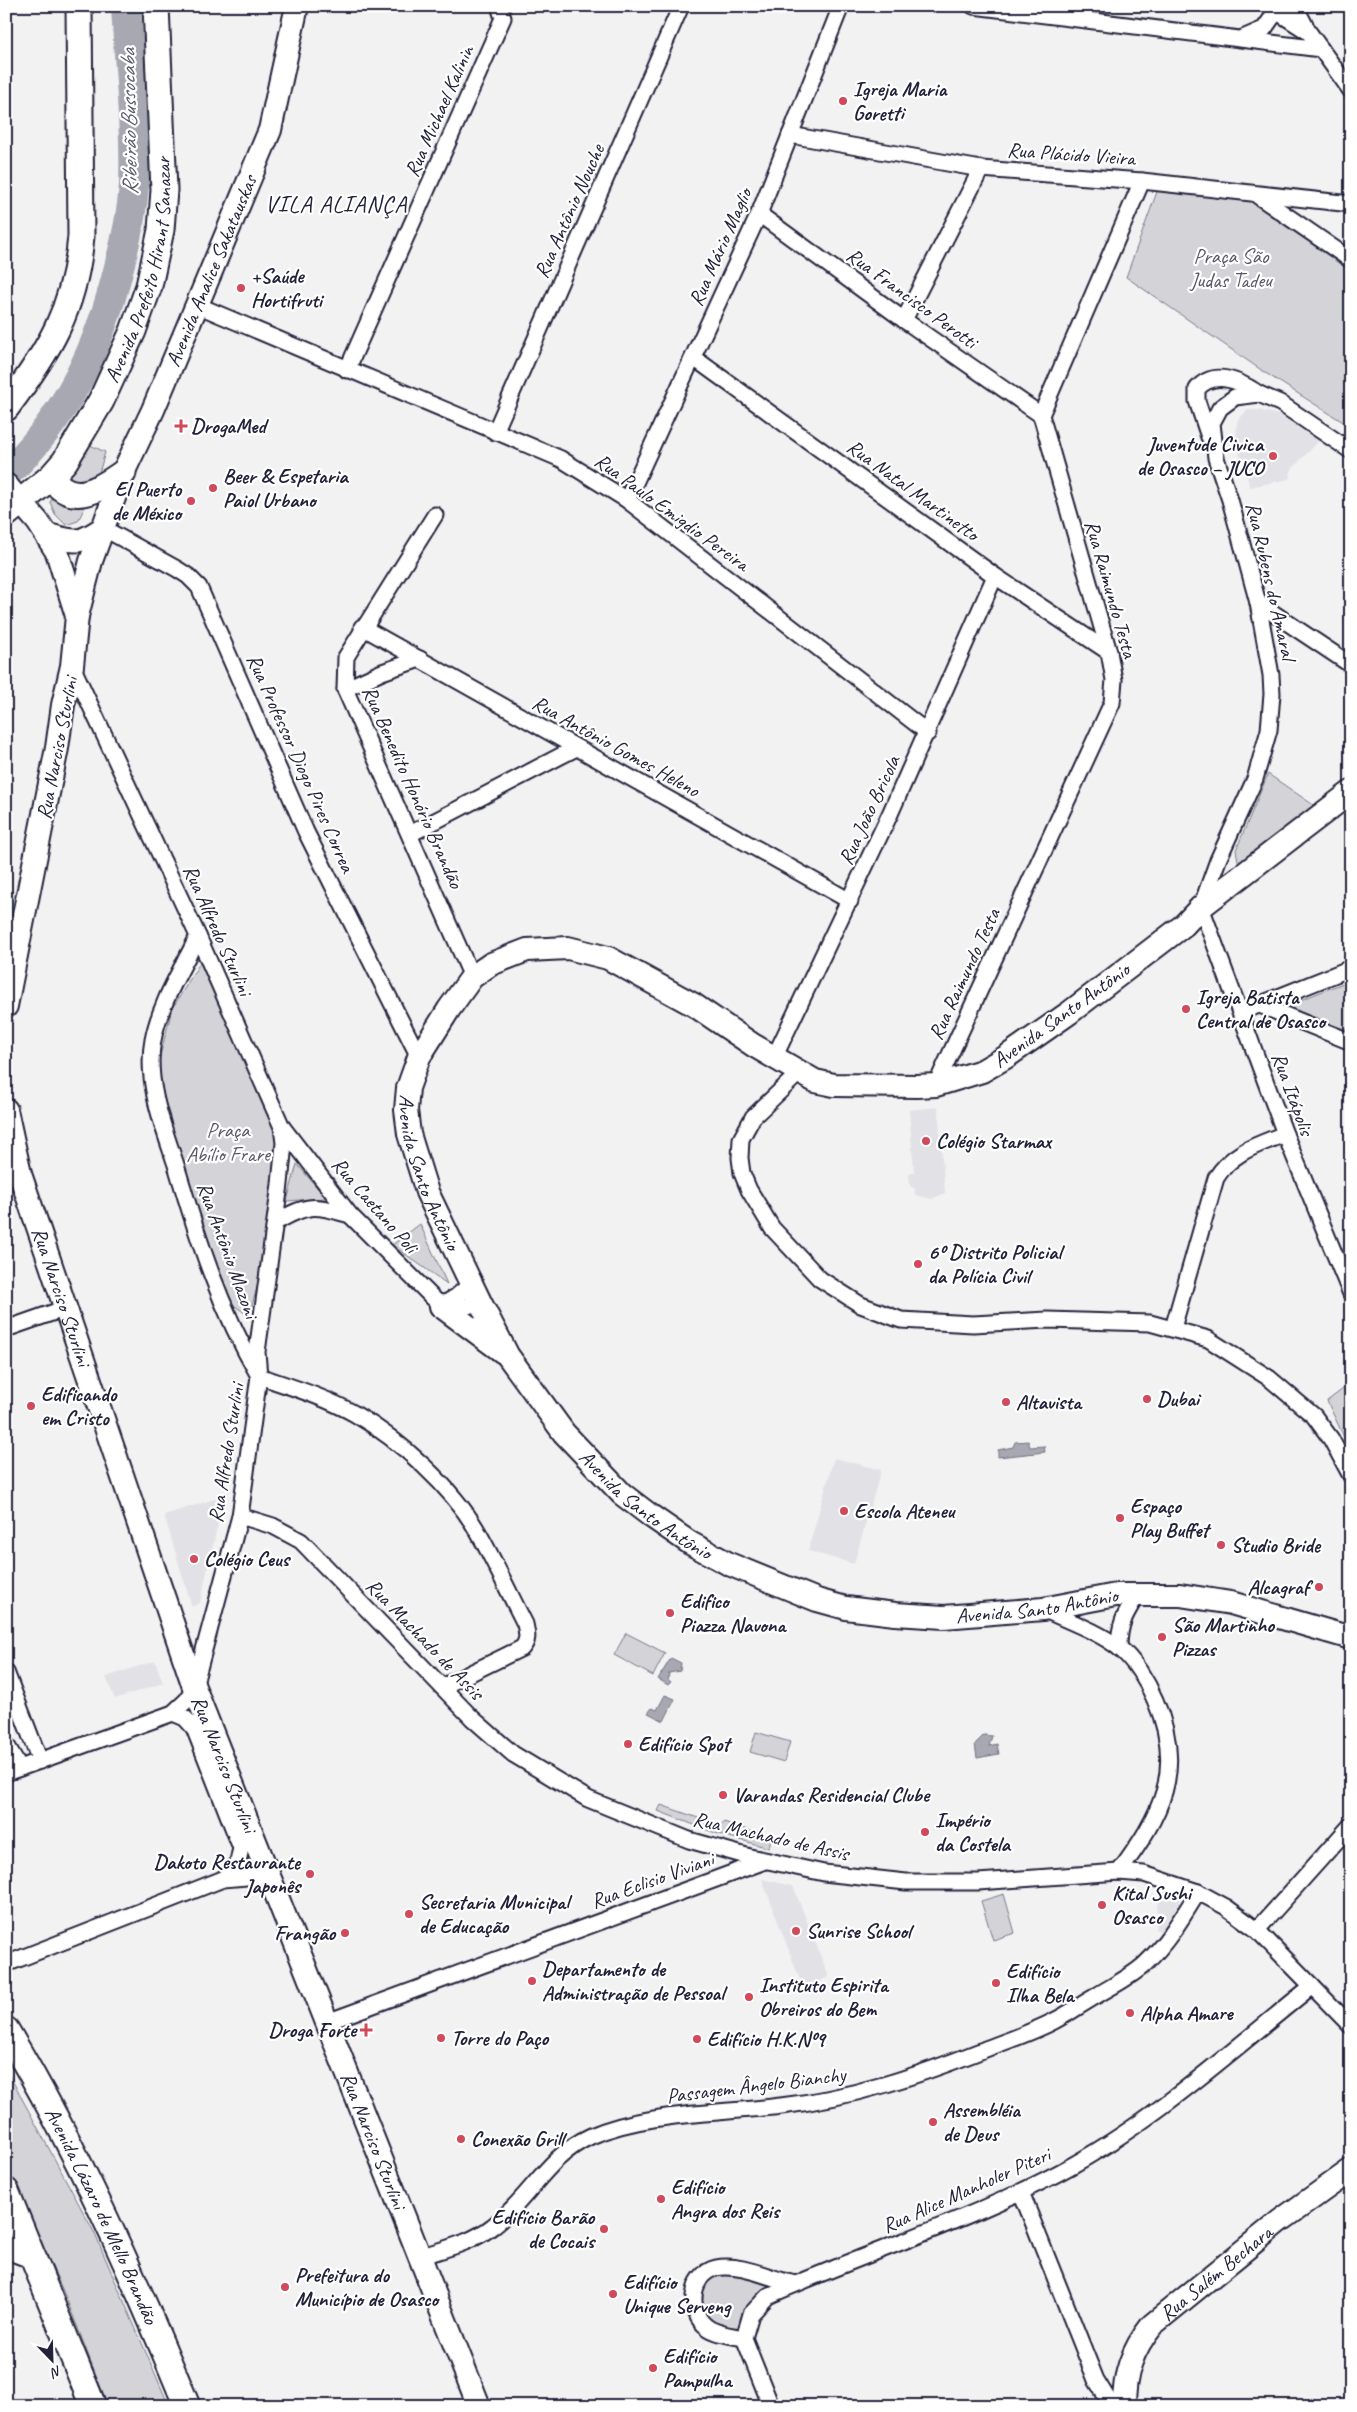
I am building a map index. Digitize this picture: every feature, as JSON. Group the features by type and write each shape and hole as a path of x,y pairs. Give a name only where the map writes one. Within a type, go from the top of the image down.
{"main road":[{"path":"6,408 38,366 58,330 70,298 79,262 81,236 79,6"},
{"name":"Avenida Prefeito Hirant Sanazar","path":"12,499 51,477 65,461 101,401 133,331 149,286 161,230 164,190 156,6"},
{"name":"Avenida Analice Sakatauskas","path":"78,616 91,561 123,473 153,410 270,130 297,6"},
{"path":"51,477 57,486 67,492 84,493 104,487 123,473"},
{"name":"Rua Narciso Sturlini","path":"6,1006 57,748 63,705 72,666 78,616 57,552 48,535 12,499"},
{"path":"48,535 73,541 85,540 103,528"},
{"name":"Avenida Santo Antônio","path":"1351,792 1201,907 1184,925 1030,1041 982,1071 936,1085 899,1087 834,1085 815,1081 774,1058 694,1006 608,958 568,948 527,950 491,964 472,977 419,1057 408,1088 406,1110 409,1134 427,1192 475,1293 508,1356 564,1433 622,1494 690,1543 729,1564 817,1600 846,1608 944,1617 1043,1610 1116,1595 1180,1595 1231,1603 1351,1638"},
{"name":"Rua Narciso Sturlini","path":"6,1110 20,1174 194,1687 479,2406"},
{"path":"442,1306 508,1356"},
{"name":"Avenida Lázaro de Mello Brandão","path":"6,2030 50,2107 95,2194 187,2406"},
{"name":"Rua Salém Bechara","path":"1124,2406 1124,2388 1129,2362 1138,2342 1152,2325 1280,2222 1351,2170"},
{"path":"6,2191 94,2406"},
{"path":"6,2247 34,2258"}],"street":[{"name":"Rua Michael Kalinin","path":"347,370 503,18 500,6"},
{"name":"Rua Antônio Nouche","path":"495,432 682,6"},
{"name":"Rua Mário Maglio","path":"627,500 759,214 841,6"},
{"path":"973,6 1321,49"},
{"path":"1294,6 1308,31 1351,91"},
{"path":"1241,39 1264,29 1271,8 1308,31"},
{"name":"Rua Plácido Vieira","path":"790,134 981,169 1142,181 1351,204"},
{"path":"904,320 981,169"},
{"path":"1041,415 1142,181"},
{"path":"1256,195 1351,260"},
{"name":"Rua Francisco Perotti","path":"759,214 904,320 1041,415"},
{"name":"Rua Paulo Emigdio Pereira","path":"197,305 560,459 627,500 928,732"},
{"name":"Rua Natal Martinetto","path":"694,358 995,576 1109,652"},
{"path":"1213,449 1197,401 1197,389 1204,381 1216,377 1244,384 1280,404 1351,451"},
{"name":"Rua Rubens do Amaral","path":"1201,907 1218,860 1255,779 1269,730 1272,701 1271,675 1258,603 1213,449 1212,422 1220,408 1236,397 1260,394"},
{"name":"Rua Raimundo Testa","path":"936,1085 1112,703 1114,680 1109,652 1041,415"},
{"name":"Rua Benedito Honório Brandão","path":"435,515 362,627 346,657 345,689 472,977"},
{"name":"Rua Professor Diogo Pires Correa","path":"103,528 177,569 188,576 199,587 306,832 419,1057"},
{"name":"Rua João Bricola","path":"774,1058 850,901 928,732 995,576"},
{"path":"1258,603 1351,665"},
{"name":"Rua Antônio Gomes Heleno","path":"362,627 850,901"},
{"path":"345,689 382,672 420,659"},
{"name":"Rua Alfredo Sturlini","path":"72,666 198,936 282,1127 284,1143 276,1222 257,1352 259,1376 240,1516 194,1687"},
{"path":"410,834 576,748"},
{"name":"Rua Itápolis","path":"1201,907 1241,1012 1284,1134 1351,1294"},
{"name":"Rua Antônio Mazoni","path":"198,936 160,1015 153,1040 151,1073 160,1115 215,1287 237,1337 259,1376"},
{"path":"1241,1012 1351,968"},
{"path":"1260,1004 1351,1042"},
{"path":"799,1073 753,1117 742,1139 740,1158 742,1173 749,1190 772,1228 820,1279 861,1305 901,1320 973,1324 1047,1320 1150,1323 1208,1339 1269,1378 1293,1397 1324,1428 1351,1476"},
{"name":"Rua Caetano Poli","path":"282,1127 350,1215 442,1306"},
{"path":"1173,1328 1216,1178 1223,1166 1243,1151 1284,1134"},
{"path":"276,1222 305,1207 326,1208 350,1215"},
{"path":"442,1306 458,1296 475,1293"},
{"path":"6,1329 66,1308"},
{"path":"259,1376 309,1393 355,1414 421,1463 455,1498 478,1530 525,1624 528,1636 526,1643 516,1653 442,1687"},
{"name":"Rua Machado de Assis","path":"240,1516 273,1526 301,1541 472,1718 512,1754 588,1799 689,1840 766,1861 824,1873 906,1882 978,1882 1119,1872 1144,1874 1198,1892 1226,1907 1257,1930 1351,2026"},
{"path":"1119,1648 1119,1630 1123,1618 1138,1594"},
{"path":"1043,1610 1119,1648 1150,1689 1169,1741 1170,1769 1164,1796 1153,1821 1138,1847 1119,1872"},
{"path":"6,1672 12,1706 40,1761"},
{"path":"6,1744 13,1770 173,1713 187,1700 194,1687"},
{"name":"Rua Narciso Sturlini","path":"173,1713 184,1718 194,1728 241,1848 238,1862 223,1879"},
{"path":"1257,1930 1351,1825"},
{"name":"Rua Eclisio Viviani","path":"327,2022 766,1861"},
{"path":"6,1964 223,1879 270,1875"},
{"name":"Passagem Ângelo Bianchy","path":"419,2257 469,2240 492,2228 514,2209 567,2148 593,2135 658,2119 699,2113 729,2112 781,2106 852,2095 908,2078 1054,2021 1143,1966 1166,1942 1198,1892"},
{"name":"Rua Alice Manholer Piteri","path":"744,2338 751,2314 757,2305 768,2296 984,2210 1074,2164 1170,2101 1312,1986"},
{"path":"1021,2192 1096,2380 1112,2406"},
{"path":"771,2406 744,2338 707,2328 694,2310 694,2293 702,2277 714,2269 730,2267 795,2284"}],"shaded area":[{"name":"Juventude Civica de Osasco – JUCO","path":"1247,410 1259,410 1279,415 1320,440 1292,469 1289,479 1250,487 1236,443 1237,421"},
{"name":"Colégio Starmax","path":"938,1107 945,1193 932,1199 915,1195 915,1189 910,1186 909,1174 914,1172 909,1110"},
{"path":"1028,1441 1030,1447 1044,1446 1045,1452 998,1457 998,1450 1013,1447 1015,1442"},
{"name":"Escola Ateneu","path":"834,1458 881,1470 854,1564 808,1551"},
{"name":"Colégio Ceus","path":"224,1496 200,1603 192,1607 164,1515"},
{"path":"671,1658 681,1663 680,1671 669,1673 668,1679 671,1682 668,1685 658,1679"},
{"path":"155,1661 163,1683 115,1699 106,1677"},
{"path":"665,1695 675,1699 664,1721 648,1713 652,1708 657,1710"},
{"path":"984,1735 992,1736 989,1746 997,1744 999,1754 977,1758 975,1744"},
{"name":"Sunrise School","path":"762,1879 793,1886 829,1977 803,1988"},
{"path":"1158,1890 1182,1897 1162,1931 1156,1930"}],"green space":[{"name":"Praça São Judas Tadeu","path":"1158,189 1252,200 1351,272 1351,427 1267,374 1126,277"},
{"path":"86,443 105,452 96,484 78,521 66,525 55,514 50,502"},
{"path":"1268,774 1315,806 1239,866 1236,850"},
{"name":"Praça Abílio Frare","path":"201,961 278,1131 271,1238 249,1316 228,1301 178,1154 157,1068 172,1009"},
{"path":"1351,980 1351,1031 1280,1008"},
{"path":"297,1164 326,1198 287,1201"},
{"path":"420,1224 447,1284 392,1245"},
{"path":"1351,1383 1351,1452 1327,1401"},
{"path":"626,1633 665,1653 653,1676 614,1655"},
{"path":"756,1732 790,1742 784,1762 750,1752"},
{"path":"661,1805 721,1826 724,1822 771,1838 769,1848 715,1833 658,1811"},
{"path":"1004,1894 1015,1933 993,1940 981,1901"},
{"path":"6,2069 94,2232 169,2406 108,2406 67,2300 19,2192 6,2169"},
{"path":"730,2271 775,2287 756,2295 742,2318 739,2334 711,2322 700,2310 698,2302 699,2292 704,2280"}],"waterway":[{"name":"Ribeirão Bussocaba","path":"6,474 47,429 64,405 78,379 102,325 122,257 134,185 133,118 126,6"}],"place":[{"name":"Igreja Maria Goretti","path":"843,101"},
{"name":"+Saúde Hortifruti","path":"241,288"},
{"name":"DrogaMed","path":"181,426"},
{"name":"Juventude Civica de Osasco – JUCO","path":"1273,456"},
{"name":"Beer & Espetaria Paiol Urbano","path":"213,488"},
{"name":"El Puerto de México","path":"191,501"},
{"name":"Igreja Batista Central de Osasco","path":"1186,1009"},
{"name":"Colégio Starmax","path":"926,1141"},
{"name":"6º Distrito Policial da Polícia Civil","path":"918,1264"},
{"name":"Dubai","path":"1147,1399"},
{"name":"Altavista","path":"1006,1402"},
{"name":"Edificando em Cristo","path":"31,1406"},
{"name":"Escola Ateneu","path":"844,1511"},
{"name":"Espaço Play Buffet","path":"1120,1518"},
{"name":"Studio Bride","path":"1221,1545"},
{"name":"Colégio Ceus","path":"194,1559"},
{"name":"Alcagraf","path":"1319,1587"},
{"name":"Edifico Piazza Navona","path":"670,1613"},
{"name":"São Martinho Pizzas","path":"1162,1637"},
{"name":"Edifício Spot","path":"628,1744"},
{"name":"Varandas Residencial Clube","path":"723,1795"},
{"name":"Império da Costela","path":"925,1832"},
{"name":"Dakoto Restaurante Japonês","path":"310,1874"},
{"name":"Kital Sushi Osasco","path":"1102,1905"},
{"name":"Secretaria Municipal de Educação","path":"409,1914"},
{"name":"Sunrise School","path":"796,1931"},
{"name":"Frangão","path":"345,1933"},
{"name":"Departamento de Administração de Pessoal","path":"532,1981"},
{"name":"Edifício Ilha Bela","path":"996,1983"},
{"name":"Instituto Espirita Obreiros do Bem","path":"749,1997"},
{"name":"Alpha Amare","path":"1130,2013"},
{"name":"Droga Forte","path":"366,2030"},
{"name":"Torre do Paço","path":"441,2038"},
{"name":"Edifício H.K.Nº9","path":"697,2039"},
{"name":"Assembléia de Deus","path":"933,2122"},
{"name":"Conexão Grill","path":"461,2139"},
{"name":"Edifício Angra dos Reis","path":"661,2199"},
{"name":"Edifício Barão de Cocais","path":"604,2229"},
{"name":"Prefeitura do Município de Osasco","path":"285,2287"},
{"name":"Edifício Unique Serveng","path":"613,2294"},
{"name":"Edifício Pampulha","path":"653,2368"}],"district":[{"name":"VILA ALIANÇA","path":"336,204"}]}
